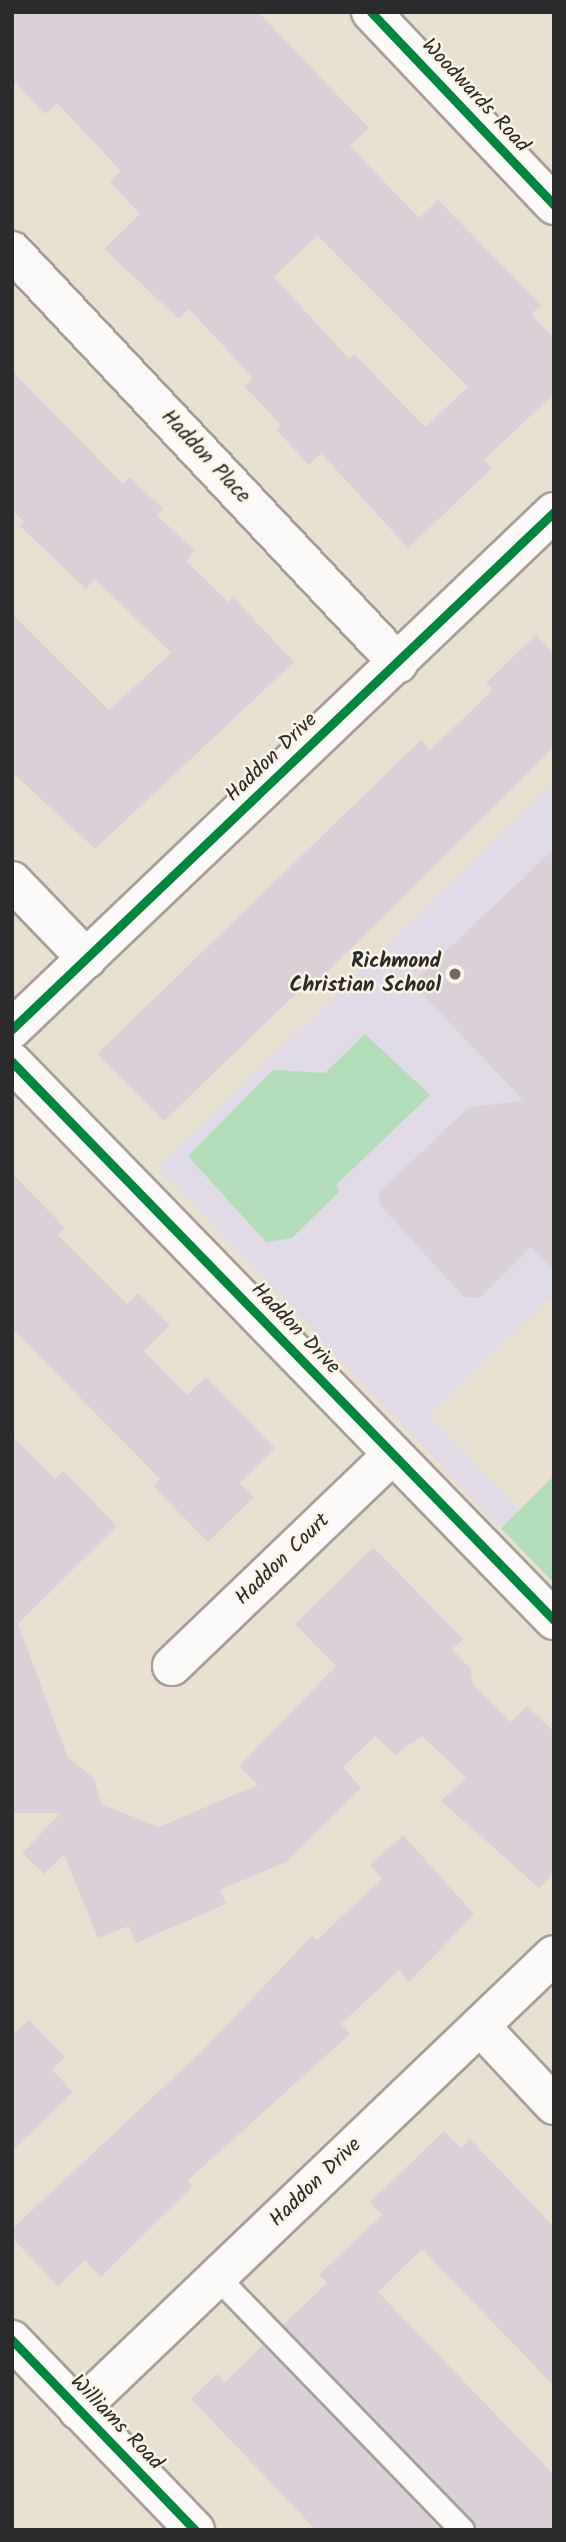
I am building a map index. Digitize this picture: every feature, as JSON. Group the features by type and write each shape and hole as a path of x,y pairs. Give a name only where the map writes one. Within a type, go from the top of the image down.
{"street":[{"name":"Woodwards Road","path":"371,12 552,201"},
{"name":"Haddon Place","path":"12,251 398,663"},
{"name":"Haddon Drive","path":"12,1029 554,512"},
{"path":"12,881 86,959"},
{"name":"Haddon Drive","path":"12,1062 554,1620"},
{"name":"Haddon Court","path":"172,1666 393,1454"},
{"name":"Haddon Drive","path":"78,2410 554,1955"},
{"path":"480,2026 554,2105"},
{"name":"Williams Road","path":"12,2340 195,2530"}],"lane":[{"path":"217,2277 462,2530"}],"shaded area":[{"name":"Richmond Christian School","path":"554,782 554,1302 550,1298 429,1416 520,1510 501,1528 158,1167"}],"green space":[{"path":"365,1034 430,1095 336,1185 340,1191 292,1238 266,1242 188,1156 273,1070 325,1073"},
{"path":"554,1476 554,1583 501,1528"}],"building":[{"path":"12,12 258,12 369,128 350,146 419,218 438,200 541,305 531,314 554,338 554,394 484,460 492,468 408,548 321,453 309,465 276,430 281,425 245,387 253,378 189,309 179,319 104,249 140,214 110,182 121,171 57,103 45,114 12,79","holes":["317,235 468,387 425,427 354,354 349,359 274,277"]},
{"path":"12,371 123,484 129,477 163,509 157,515 195,551 186,561 228,602 233,597 294,662 95,849 12,772 12,614 109,710 171,653 95,579 86,589 20,526 24,522 12,510"},
{"path":"536,635 554,653 554,747 308,991 304,986 164,1121 97,1054 421,740 430,750 493,690 486,683"},
{"name":"Richmond Christian School","path":"554,849 554,1270 531,1247 479,1298 464,1297 380,1205 379,1192 468,1108 523,1100 412,983"},
{"path":"12,1173 65,1228 58,1235 127,1304 138,1293 170,1325 144,1351 187,1395 206,1377 275,1448 240,1483 254,1497 208,1542 153,1486 160,1479 12,1328"},
{"path":"12,1436 55,1479 63,1471 117,1526 18,1624 68,1758 94,1778 101,1804 159,1827 258,1785 239,1766 336,1666 295,1624 373,1547 463,1639 452,1649 471,1669 472,1683 511,1722 527,1706 554,1732 554,1873 539,1888 441,1801 466,1778 422,1736 395,1755 375,1736 343,1767 361,1788 286,1862 220,1890 226,1904 136,1943 129,1926 98,1938 64,1854 44,1874 22,1853 61,1813 12,1813"},
{"path":"403,1835 474,1914 409,1982 399,1970 341,2024 350,2034 187,2181 193,2186 101,2277 85,2260 58,2286 12,2238 12,2229 202,2051 312,1936 317,1940 382,1879 370,1865"},
{"path":"29,2020 65,2057 52,2070 73,2092 12,2151 12,2036"},
{"path":"444,2131 461,2148 470,2139 554,2227 554,2386 422,2249 378,2292 554,2475 554,2530 476,2530 283,2325 327,2283 319,2275 382,2215 370,2202"},
{"path":"263,2345 442,2530 316,2530 191,2399 217,2374 225,2382"}],"cycle path":[{"path":"371,12 554,205"},
{"path":"12,1029 554,512"},
{"path":"12,1062 554,1620"},
{"path":"12,2340 195,2530"}],"place":[{"name":"Richmond Christian School","path":"455,974"}]}
